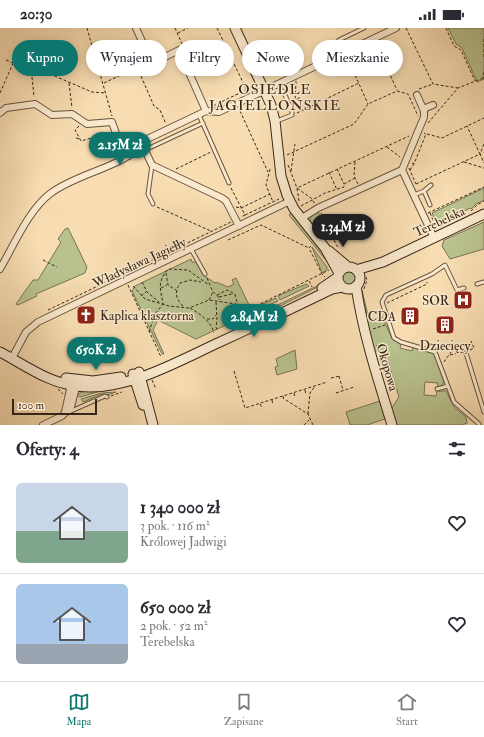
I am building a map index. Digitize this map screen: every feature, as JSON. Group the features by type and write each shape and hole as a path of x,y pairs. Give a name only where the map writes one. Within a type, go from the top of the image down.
{"street":[{"path":"136,28 151,61 153,62 178,50 206,110"},
{"path":"235,28 264,90 275,121 281,176 290,201 325,248 338,275 356,285"},
{"path":"373,39 396,28"},
{"path":"131,148 199,115 206,110 219,112 312,67"},
{"path":"302,218 318,208 402,170 408,161 421,132 424,118 423,109 416,93"},
{"path":"0,113 6,108 35,104 52,115 72,114 82,122 89,125 112,122 120,145 118,149 119,154"},
{"path":"423,109 433,105"},
{"path":"141,142 152,165 222,198 229,207 239,226"},
{"path":"120,145 125,143 131,148"},
{"path":"0,269 41,202 58,188 131,155 131,148"},
{"path":"119,154 125,158"},
{"path":"107,165 119,154"},
{"path":"402,170 434,238"},
{"name":"Władysława Jagiełły","path":"12,358 26,332 33,325 290,201"},
{"name":"Terebelska","path":"110,386 234,331 330,284 342,269 383,262 484,214"},
{"path":"325,248 352,268 356,285"},
{"name":"Terebelska","path":"56,384 75,384 137,375 182,360 332,289 356,285 383,262"},
{"name":"Okopowa","path":"356,285 361,316 392,425"},
{"path":"0,352 12,358"},
{"name":"Terebelska","path":"12,358 65,389 66,395"},
{"name":"Terebelska","path":"12,358 75,384 96,388 126,386 132,387 138,392"},
{"path":"137,375 138,392 152,425"},
{"path":"137,375 152,425"},
{"path":"65,413 66,395 75,384"},
{"path":"43,425 65,413 71,407 75,384"}],"lane":[{"path":"339,40 364,28"},
{"path":"275,121 292,115 290,106 283,91"},
{"path":"199,115 229,183"},
{"path":"145,150 203,123"},
{"path":"152,165 148,194 153,204"},
{"path":"415,195 431,186"},
{"path":"424,191 430,205"},
{"path":"191,249 205,274"},
{"path":"464,288 457,290 445,265 426,277 386,295 382,302 388,324 394,338 435,352 456,406 479,425 483,422"},
{"path":"477,284 484,282"},
{"path":"466,353 484,412"},
{"path":"437,389 448,386"},
{"path":"65,413 105,396 109,396"}],"path":[{"path":"87,28 113,118 112,122"},
{"path":"177,33 188,28"},
{"path":"217,28 250,97"},
{"path":"406,28 433,84"},
{"path":"446,28 454,46 461,50 475,81"},
{"path":"373,39 397,91"},
{"path":"484,39 484,57"},
{"path":"6,60 12,63"},
{"path":"0,92 12,65"},
{"path":"484,72 484,80"},
{"path":"32,76 35,104"},
{"path":"55,76 92,92 106,93"},
{"path":"103,83 118,76"},
{"path":"141,76 154,106 160,110 168,130"},
{"path":"356,76 368,104"},
{"path":"483,77 458,88 421,132 442,138 484,118"},
{"path":"290,106 295,104 296,79"},
{"path":"206,110 246,90 252,86 254,81"},
{"path":"69,82 72,114"},
{"path":"292,115 359,83"},
{"path":"416,93 433,84 458,88"},
{"path":"284,156 354,124 368,104 397,91 408,94 419,118"},
{"path":"240,111 268,172"},
{"path":"79,139 75,130 82,122"},
{"path":"467,126 484,163"},
{"path":"410,170 414,164 426,134"},
{"path":"297,188 408,136"},
{"path":"76,138 81,141 95,137"},
{"path":"290,172 295,151 295,144"},
{"path":"415,195 413,185 480,154 484,144"},
{"path":"387,147 396,155 414,164"},
{"path":"168,173 215,150"},
{"path":"286,161 297,188 300,206 313,201 325,193 344,187 344,184 355,178"},
{"path":"408,161 408,166 416,184"},
{"path":"355,162 355,178 360,190"},
{"path":"464,162 484,168"},
{"path":"337,168 344,184"},
{"path":"270,169 268,172 266,185 273,202"},
{"path":"329,172 337,190"},
{"path":"229,183 245,215"},
{"path":"426,214 484,187"},
{"path":"297,188 313,201 318,208 340,253"},
{"path":"229,207 241,208 270,194"},
{"path":"48,315 49,309 279,199"},
{"path":"471,211 477,204 484,201"},
{"path":"153,204 177,217 211,231"},
{"path":"430,212 436,227"},
{"path":"259,221 261,225 309,248 322,274 327,279"},
{"path":"228,240 261,225"},
{"path":"43,260 57,267"},
{"path":"163,304 159,293 168,269 186,269 193,273 202,282"},
{"path":"166,271 165,279 168,285 177,290"},
{"path":"256,306 329,271"},
{"path":"205,274 209,285 213,292 219,297 220,301"},
{"path":"389,309 387,302 427,284 426,277"},
{"path":"177,307 179,303 177,290 183,281 190,280 209,285"},
{"path":"309,280 312,287"},
{"path":"142,282 147,292 160,303"},
{"path":"128,283 160,357"},
{"path":"160,288 168,285"},
{"path":"133,286 141,296 151,302 189,308 206,319 213,328 214,333"},
{"path":"217,295 227,290 233,293 236,296 236,304 238,308 250,315"},
{"path":"141,296 147,292"},
{"path":"208,300 213,292"},
{"path":"219,297 230,296 233,293"},
{"path":"189,308 208,300 236,304"},
{"path":"216,301 216,328"},
{"path":"179,303 184,307"},
{"path":"149,332 155,314 163,304"},
{"path":"206,319 213,319 217,315"},
{"path":"365,331 388,324"},
{"path":"213,328 218,330"},
{"path":"471,340 474,348"},
{"path":"441,366 451,352"},
{"path":"234,371 245,408 327,382"},
{"path":"331,378 339,376 343,390"},
{"path":"152,378 156,389"},
{"path":"56,384 66,395"},
{"path":"313,425 308,414 310,393 315,386"},
{"path":"336,393 354,387"},
{"path":"304,389 306,394"},
{"path":"109,396 122,392"},
{"path":"294,392 295,398"},
{"path":"283,396 284,401"},
{"path":"272,399 273,404"},
{"path":"286,400 308,414"},
{"path":"260,403 262,408"},
{"path":"304,425 310,420"}],"green space":[{"path":"448,28 484,28 484,79 477,82 462,48 456,44"},
{"path":"484,188 484,200 476,204 471,209 470,208 437,225 432,213"},
{"path":"292,212 325,255 329,264 289,215"},
{"path":"318,212 327,230 323,233 310,221 311,216"},
{"path":"484,222 484,249 450,259 442,246 444,240"},
{"path":"68,228 87,267 85,273 36,294 37,296 18,305 16,304 33,280 38,280 61,242 58,239 65,229"},
{"path":"312,247 327,267 327,270 322,273"},
{"path":"191,259 192,262 196,262 203,275 215,283 216,282 228,287 234,284 232,280 236,278 249,305 253,305 256,311 196,339 158,320 153,330 164,354 162,354 132,291 135,286"},
{"path":"346,271 352,271 356,275 356,281 352,285 346,285 342,281 342,275"},
{"path":"306,284 309,286 280,300 278,296"},
{"path":"319,285 322,285 270,311 263,312"},
{"path":"362,290 369,320 382,316 392,339 401,344 400,348 412,351 413,347 433,353 436,356 444,382 441,386 437,387 438,383 425,382 424,395 436,396 437,391 446,391 454,407 466,417 467,423 462,425 395,425 391,409 399,397 386,355 383,358 381,353 372,349"},
{"path":"276,298 278,301 260,309 258,306"},
{"path":"295,350 297,369 277,375 275,367 278,366 276,359"},
{"path":"83,391 101,391 80,397 77,395"},
{"path":"116,392 108,395 102,394 83,402 81,399 102,393"},
{"path":"380,401 385,419 367,425 350,425 346,412"}],"place":[{"name":"SOR","path":"463,300"},
{"name":"Kaplica klasztorna","path":"86,315"},
{"name":"CDA","path":"410,316"},
{"name":"Dziecięcy","path":"445,325"}],"district":[{"name":"OSIEDLE JAGIELLOŃSKIE","path":"275,98"}]}
